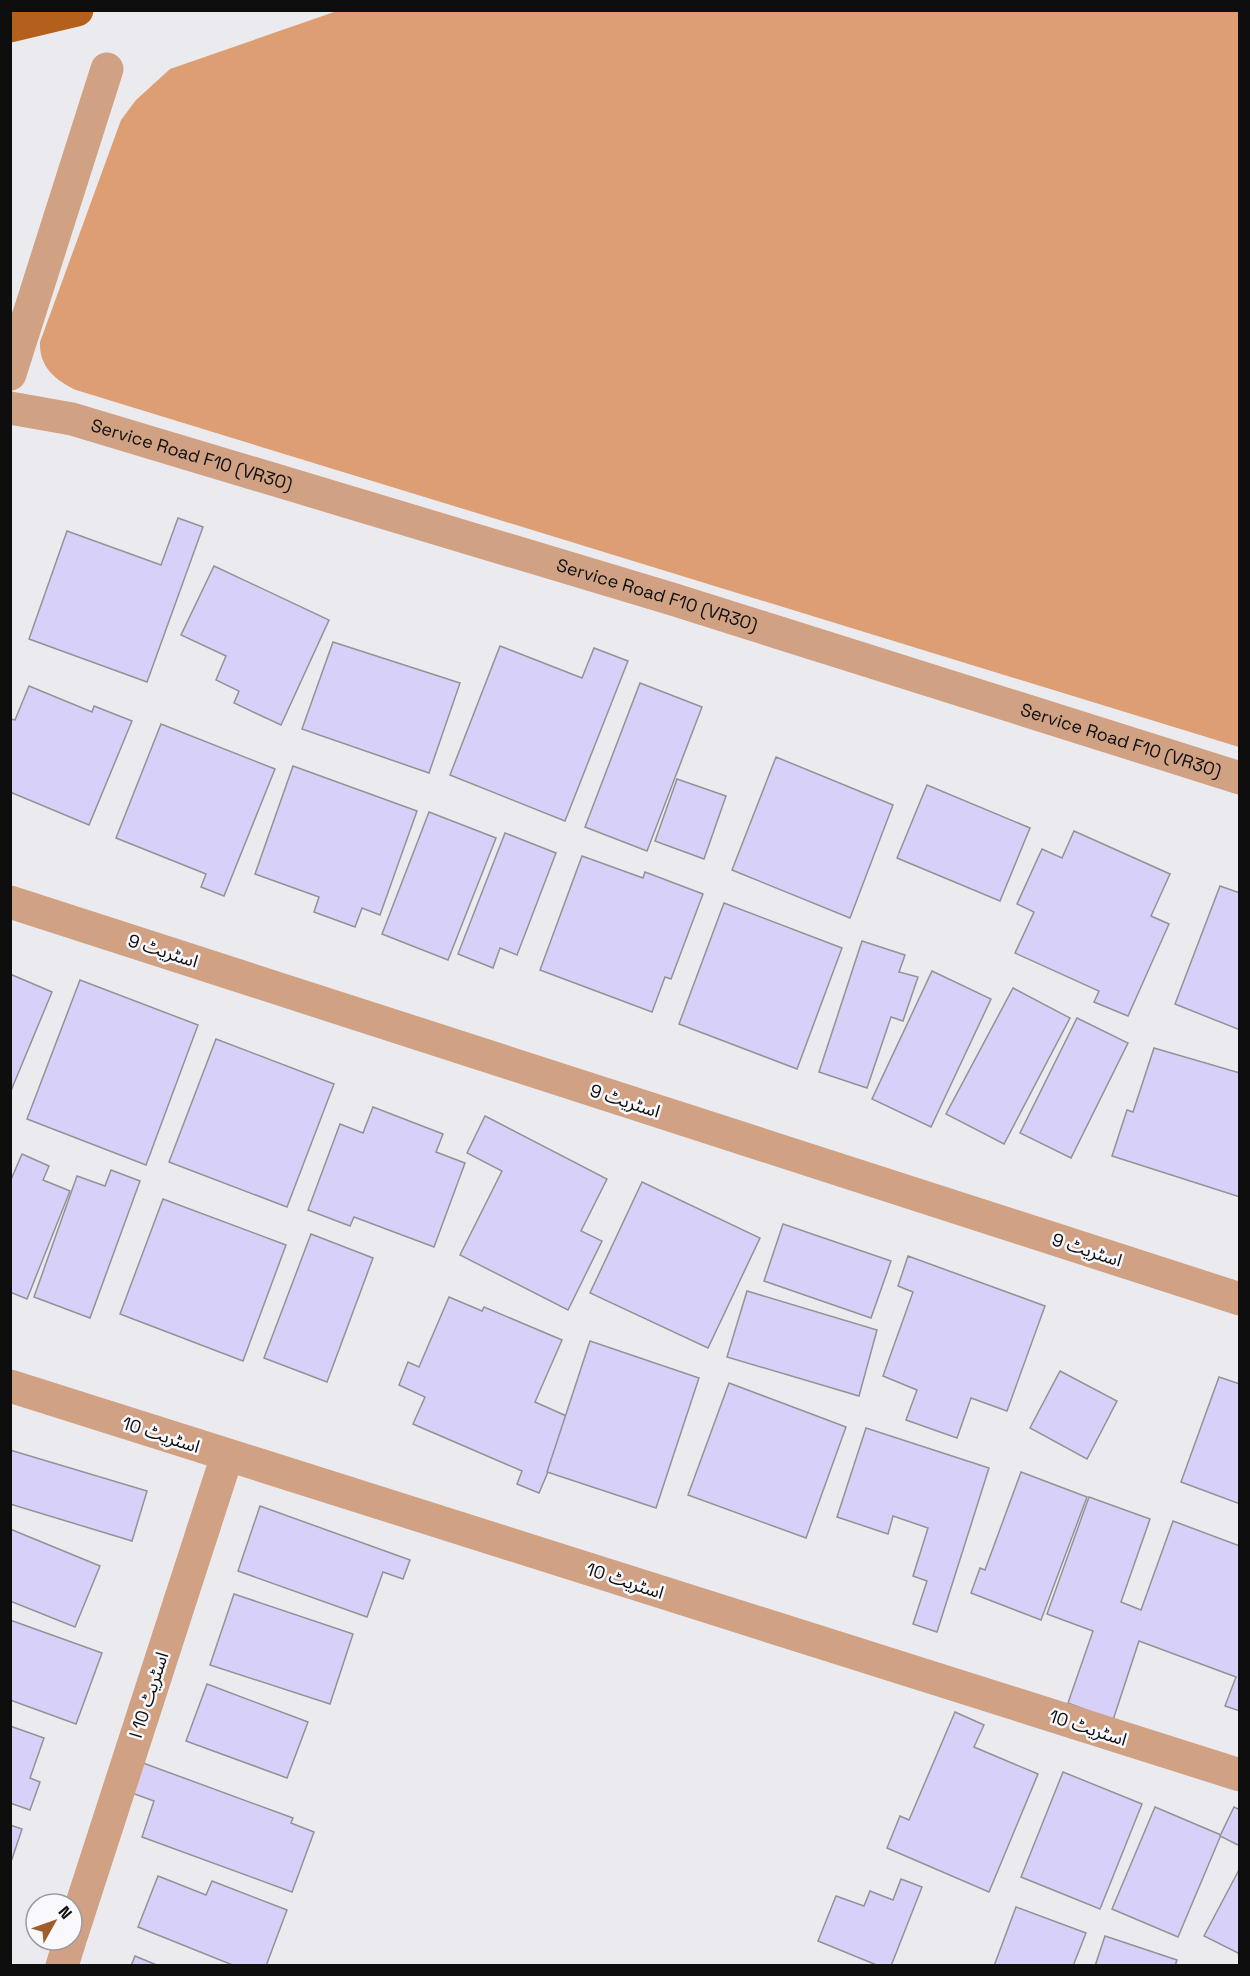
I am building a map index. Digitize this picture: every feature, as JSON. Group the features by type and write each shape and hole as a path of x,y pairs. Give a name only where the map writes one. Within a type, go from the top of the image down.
{"main road":[{"path":"10,26 77,10"}],"street":[{"path":"10,374 107,69"},
{"name":"Service Road F10 (VR30)","path":"10,408 72,419 672,599 1239,778"},
{"name":"اسٹریٹ 9","path":"10,902 1239,1299"},
{"name":"اسٹریٹ 10","path":"10,1386 1239,1775"},
{"name":"اسٹریٹ 10 ا","path":"84,1897 227,1456"}],"shaded area":[{"path":"337,11 1239,11 1239,747 76,390 61,382 45,366 40,351 40,342 121,120 136,100 170,69"}],"building":[{"path":"178,518 203,527 147,682 29,639 67,531 161,565"},
{"path":"214,566 329,620 281,725 234,703 239,691 216,680 226,656 181,635"},
{"path":"333,642 460,683 429,773 302,729"},
{"path":"500,646 582,678 594,648 628,661 565,821 450,775"},
{"path":"640,683 702,707 647,851 585,827"},
{"path":"29,686 92,712 94,706 132,721 89,825 10,792 10,719 15,720"},
{"path":"161,724 275,769 224,896 201,887 206,874 116,838"},
{"path":"776,757 893,805 850,918 732,870"},
{"path":"293,766 417,811 380,915 362,908 355,927 314,912 319,897 255,874"},
{"path":"677,779 726,796 704,859 655,841"},
{"path":"927,785 1030,828 1000,901 897,858"},
{"path":"429,812 496,838 448,960 382,934"},
{"path":"1074,831 1170,874 1151,916 1169,924 1128,1016 1094,1002 1099,991 1015,953 1034,912 1017,904 1042,849 1062,858"},
{"path":"505,833 556,853 517,955 500,948 493,968 458,954"},
{"path":"582,856 643,878 645,872 703,894 671,979 665,977 652,1012 540,970"},
{"path":"1220,886 1240,893 1240,1030 1175,1004"},
{"path":"724,903 842,948 797,1069 679,1024"},
{"path":"862,941 905,955 899,972 918,977 903,1021 891,1017 867,1088 819,1072"},
{"path":"932,971 991,999 931,1127 872,1099"},
{"path":"10,974 52,992 10,1093"},
{"path":"80,980 198,1025 146,1165 27,1119"},
{"path":"1013,988 1070,1018 1004,1144 946,1114"},
{"path":"1077,1018 1128,1043 1071,1158 1020,1133"},
{"path":"216,1039 334,1084 287,1207 169,1162"},
{"path":"1154,1048 1240,1073 1240,1197 1112,1156 1127,1110 1133,1112"},
{"path":"373,1107 443,1134 436,1152 465,1163 434,1247 354,1217 350,1226 308,1210 340,1124 363,1133"},
{"path":"485,1116 607,1179 581,1231 602,1241 568,1310 460,1255 502,1171 467,1153"},
{"path":"22,1154 49,1166 43,1180 70,1191 27,1299 10,1292 10,1182"},
{"path":"111,1170 140,1181 90,1318 34,1297 77,1176 105,1186"},
{"path":"642,1182 760,1238 708,1348 590,1293"},
{"path":"163,1199 286,1245 243,1361 120,1314"},
{"path":"783,1224 891,1261 871,1318 764,1281"},
{"path":"311,1234 373,1258 327,1382 264,1358"},
{"path":"908,1256 1045,1306 1007,1411 971,1398 957,1438 906,1420 917,1390 883,1376 913,1292 898,1286"},
{"path":"747,1291 877,1330 859,1396 727,1357"},
{"path":"449,1297 482,1311 484,1307 562,1340 535,1402 571,1418 539,1493 517,1484 522,1471 413,1424 425,1397 399,1385 408,1362 419,1367"},
{"path":"590,1341 699,1378 656,1508 547,1472"},
{"path":"1060,1371 1117,1401 1087,1459 1030,1428"},
{"path":"1219,1377 1240,1384 1240,1504 1181,1482"},
{"path":"729,1383 846,1427 806,1538 688,1495"},
{"path":"866,1428 989,1468 937,1632 913,1624 927,1581 913,1576 928,1528 893,1516 888,1534 837,1517"},
{"path":"10,1450 147,1491 132,1541 10,1504"},
{"path":"1021,1472 1087,1497 1041,1620 971,1593 980,1568 985,1570"},
{"path":"1089,1497 1150,1519 1121,1602 1141,1610 1173,1521 1240,1546 1240,1711 1225,1706 1236,1677 1139,1641 1113,1720 1068,1703 1093,1631 1047,1614"},
{"path":"260,1506 410,1560 403,1579 383,1572 367,1617 238,1571"},
{"path":"10,1529 100,1566 75,1627 10,1601"},
{"path":"234,1594 353,1634 330,1704 210,1665"},
{"path":"10,1620 102,1653 76,1724 10,1700"},
{"path":"207,1684 308,1722 287,1778 186,1741"},
{"path":"955,1712 984,1725 974,1747 1038,1774 989,1892 887,1848 900,1816 909,1820"},
{"path":"10,1726 44,1738 30,1778 40,1782 30,1810 10,1803"},
{"path":"143,1763 293,1818 291,1823 314,1832 292,1892 142,1837 154,1801 132,1793"},
{"path":"1063,1772 1142,1804 1100,1909 1021,1877"},
{"path":"1155,1807 1221,1835 1178,1937 1112,1909"},
{"path":"1234,1807 1240,1810 1240,1846 1220,1836"},
{"path":"10,1825 22,1829 10,1865"},
{"path":"1240,1868 1240,1954 1204,1936"},
{"path":"158,1876 206,1895 212,1881 287,1910 266,1966 235,1966 138,1927"},
{"path":"901,1879 922,1887 891,1966 879,1966 818,1941 836,1896 864,1906 870,1891 893,1900"},
{"path":"1016,1907 1086,1933 1073,1966 994,1966"},
{"path":"1105,1936 1177,1960 1175,1966 1095,1966"},
{"path":"135,1956 159,1966 131,1966"}]}
